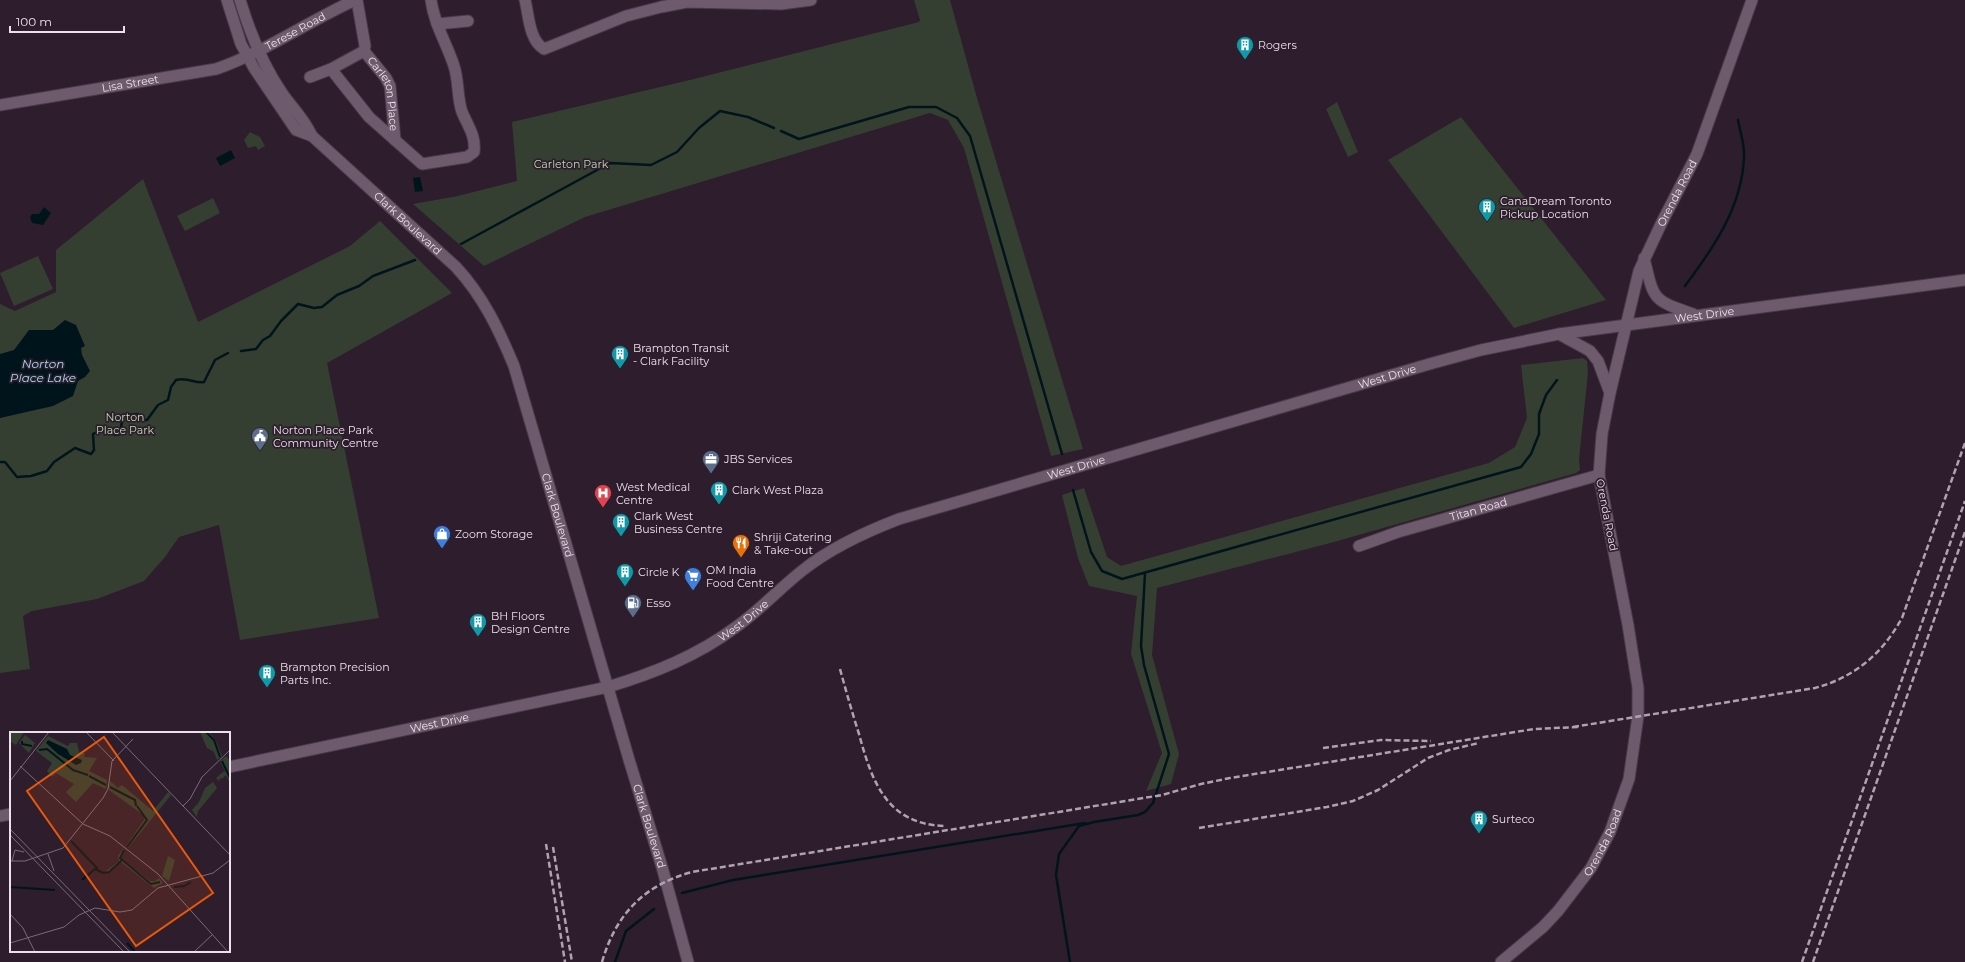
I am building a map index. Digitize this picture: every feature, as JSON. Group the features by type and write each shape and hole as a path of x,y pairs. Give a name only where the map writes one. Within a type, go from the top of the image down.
{"street":[{"name":"Clark Boulevard","path":"227,0 233,22 248,58 273,99 296,130 312,136 456,267 476,291 487,308 514,366 662,867 688,962"},
{"name":"Clark Boulevard","path":"240,0 258,52 283,94 305,120 312,136"},
{"name":"Terese Road","path":"258,52 331,11 356,0"},
{"name":"Carleton Place","path":"356,0 365,46 364,51 386,78 390,86 395,140"},
{"name":"Carleton Place","path":"331,69 369,117 422,164 467,157 474,152 475,143 470,126 462,112 455,67 433,14 431,0"},
{"path":"525,0 534,39 537,44 544,49 551,48 626,16 687,2 781,4 800,3 811,0"},
{"name":"Orenda Road","path":"1502,962 1553,916 1587,873 1610,832 1629,779 1638,716 1637,681 1628,625 1599,475 1602,434 1626,325 1644,258 1697,154 1752,0"},
{"path":"437,24 468,20"},
{"name":"Carleton Place","path":"310,77 331,69 364,51"},
{"name":"Lisa Street","path":"0,105 216,69 248,58 258,52"},
{"path":"1644,258 1653,290 1659,300 1666,305 1696,315"},
{"name":"West Drive","path":"230,767 608,687 650,674 695,653 737,627 798,574 820,558 869,530 899,519 1433,363 1481,350 1559,334 1965,280"},
{"path":"1559,334 1590,351 1598,361 1610,393"},
{"name":"Titan Road","path":"1359,546 1398,532 1599,475"},
{"path":"0,816 10,814"}],"green space":[{"name":"Carleton Park","path":"914,0 950,0 977,98 1083,449 1051,456 964,148 948,120 930,113 585,217 484,266 413,204 458,196 517,181 512,122 694,79 919,22 920,20"},
{"path":"1337,102 1358,152 1348,157 1326,109"},
{"path":"1461,117 1606,300 1514,328 1388,160"},
{"path":"250,132 260,137 265,146 258,150 256,146 248,148 244,140"},
{"name":"Norton Place Park","path":"143,179 198,322 350,246 380,221 452,293 327,363 379,618 240,640 219,525 179,537 165,557 144,581 97,599 32,611 23,616 30,669 0,673 0,304 15,311 56,292 56,250"},
{"path":"213,198 220,213 185,231 177,216"},
{"path":"38,256 53,289 14,306 0,273"},
{"path":"1583,358 1587,361 1588,373 1579,459 1580,470 1576,473 1334,542 1157,588 1152,655 1179,754 1171,784 1146,791 1162,753 1131,654 1137,596 1089,586 1078,558 1062,495 1084,488 1107,557 1121,566 1489,463 1515,447 1527,418 1521,365"}],"water":[{"path":"231,150 235,158 220,166 216,158"},
{"path":"420,177 423,191 415,192 413,178"},
{"path":"44,207 51,213 43,225 32,223 30,217 32,214 39,214"},
{"name":"Norton Place Lake","path":"65,320 76,325 85,346 81,348 82,355 90,371 85,377 78,381 73,396 53,406 0,418 0,354 14,350 29,330 53,330"}],"waterway":[{"path":"781,131 799,139 909,107 936,107 957,118 970,136 1062,454"},
{"path":"461,244 610,163 651,165 677,152 699,128 720,111 748,117 774,128"},
{"path":"1685,286 1725,226 1738,193 1742,175 1744,152 1738,120"},
{"path":"241,351 256,349 263,340 270,336 281,321 298,304 314,308 322,307 337,295 359,286 373,276 415,260"},
{"path":"0,462 5,462 17,477 31,476 47,471 54,462 75,448 91,454 94,450 93,434 103,429 115,435 120,434 123,415 138,414 143,420 147,420 158,405 168,400 171,387 176,380 184,379 204,382 215,360 228,353"},
{"path":"1073,490 1091,552 1102,571 1122,579 1521,467 1531,454 1539,434 1539,414 1546,395 1557,380"},
{"path":"1070,962 1056,875 1059,854 1079,826 1138,815 1145,812 1153,803 1169,754 1144,665 1141,646 1145,573"},
{"path":"682,893 733,880 1085,823"},
{"path":"615,962 626,931 654,909"}],"railway":[{"path":"1573,727 1815,688 1855,671 1886,643 1902,618 1965,443"},
{"path":"1802,962 1965,501"},
{"path":"1813,962 1965,532"},
{"path":"840,669 864,752 877,784 885,798 896,809 909,818 926,824 946,826"},
{"path":"602,962 615,930 634,904 660,885 692,872 1162,795 1201,784 1230,778 1534,729 1578,727"},
{"path":"1323,748 1381,740 1431,741"},
{"path":"1199,828 1327,807 1353,801 1378,790 1428,758 1449,750 1479,743"},
{"path":"546,844 565,962"},
{"path":"553,847 572,962"}],"place":[{"name":"Rogers","path":"1245,60"},
{"name":"CanaDream Toronto Pickup Location","path":"1487,222"},
{"name":"Brampton Transit - Clark Facility","path":"620,369"},
{"name":"Norton Place Park Community Centre","path":"260,451"},
{"name":"JBS Services","path":"711,474"},
{"name":"Clark West Plaza","path":"719,505"},
{"name":"West Medical Centre","path":"603,508"},
{"name":"Clark West Business Centre","path":"621,537"},
{"name":"Zoom Storage","path":"442,549"},
{"name":"Shriji Catering & Take-out","path":"741,558"},
{"name":"Circle K","path":"625,587"},
{"name":"OM India Food Centre","path":"693,591"},
{"name":"Esso","path":"633,618"},
{"name":"BH Floors Design Centre","path":"478,637"},
{"name":"Brampton Precision Parts Inc.","path":"267,688"},
{"name":"Surteco","path":"1479,834"}]}
